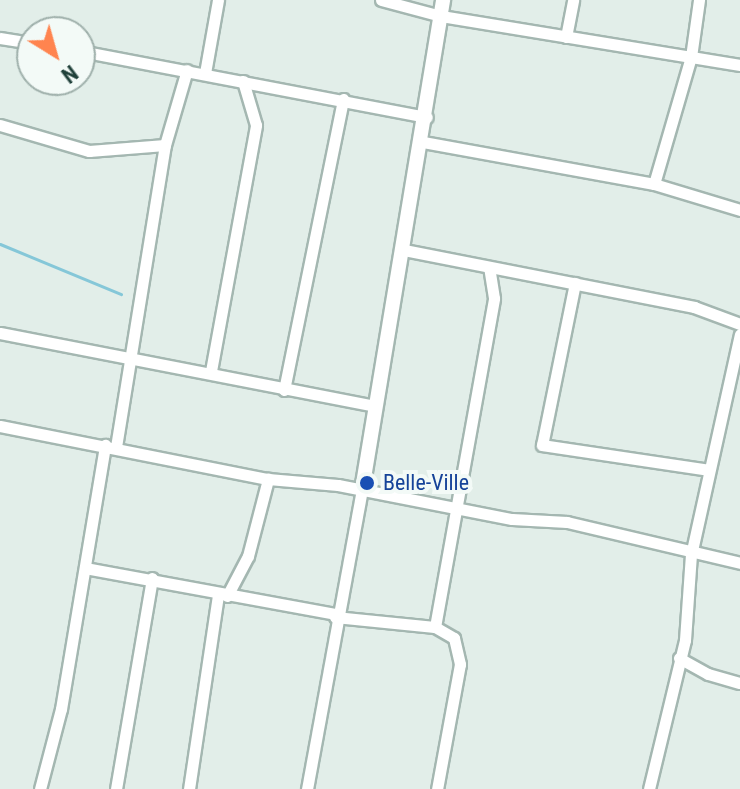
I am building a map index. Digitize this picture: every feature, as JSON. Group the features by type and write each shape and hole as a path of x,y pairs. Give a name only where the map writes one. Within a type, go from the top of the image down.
{"street":[{"path":"381,0 441,16 740,65"},
{"path":"307,789 335,616 362,490 423,142 443,0"},
{"path":"566,37 573,0"},
{"path":"654,184 691,57 699,0"},
{"path":"205,73 216,3"},
{"path":"96,54 427,117"},
{"path":"40,789 61,709 85,568 132,359 165,145 187,70"},
{"path":"211,371 255,139 243,81"},
{"path":"284,390 343,99"},
{"path":"0,125 89,151 165,145"},
{"path":"423,142 654,184 740,210"},
{"path":"404,250 694,307 740,324"},
{"path":"435,627 494,298 489,268"},
{"path":"575,283 542,445 709,470"},
{"path":"0,333 211,371 284,390 376,406"},
{"path":"649,789 690,612 691,555 709,470 729,403 740,334"},
{"path":"0,426 268,479 362,490 454,510 567,522 691,555 740,563"},
{"path":"189,789 223,595 248,556 268,479"},
{"path":"85,568 152,578 335,616 435,627 454,638 460,664 437,789"},
{"path":"116,789 152,578"},
{"path":"679,658 708,674 740,683"}],"waterway":[{"path":"0,244 121,294"}],"place":[{"name":"Belle-Ville","path":"367,483"}]}
